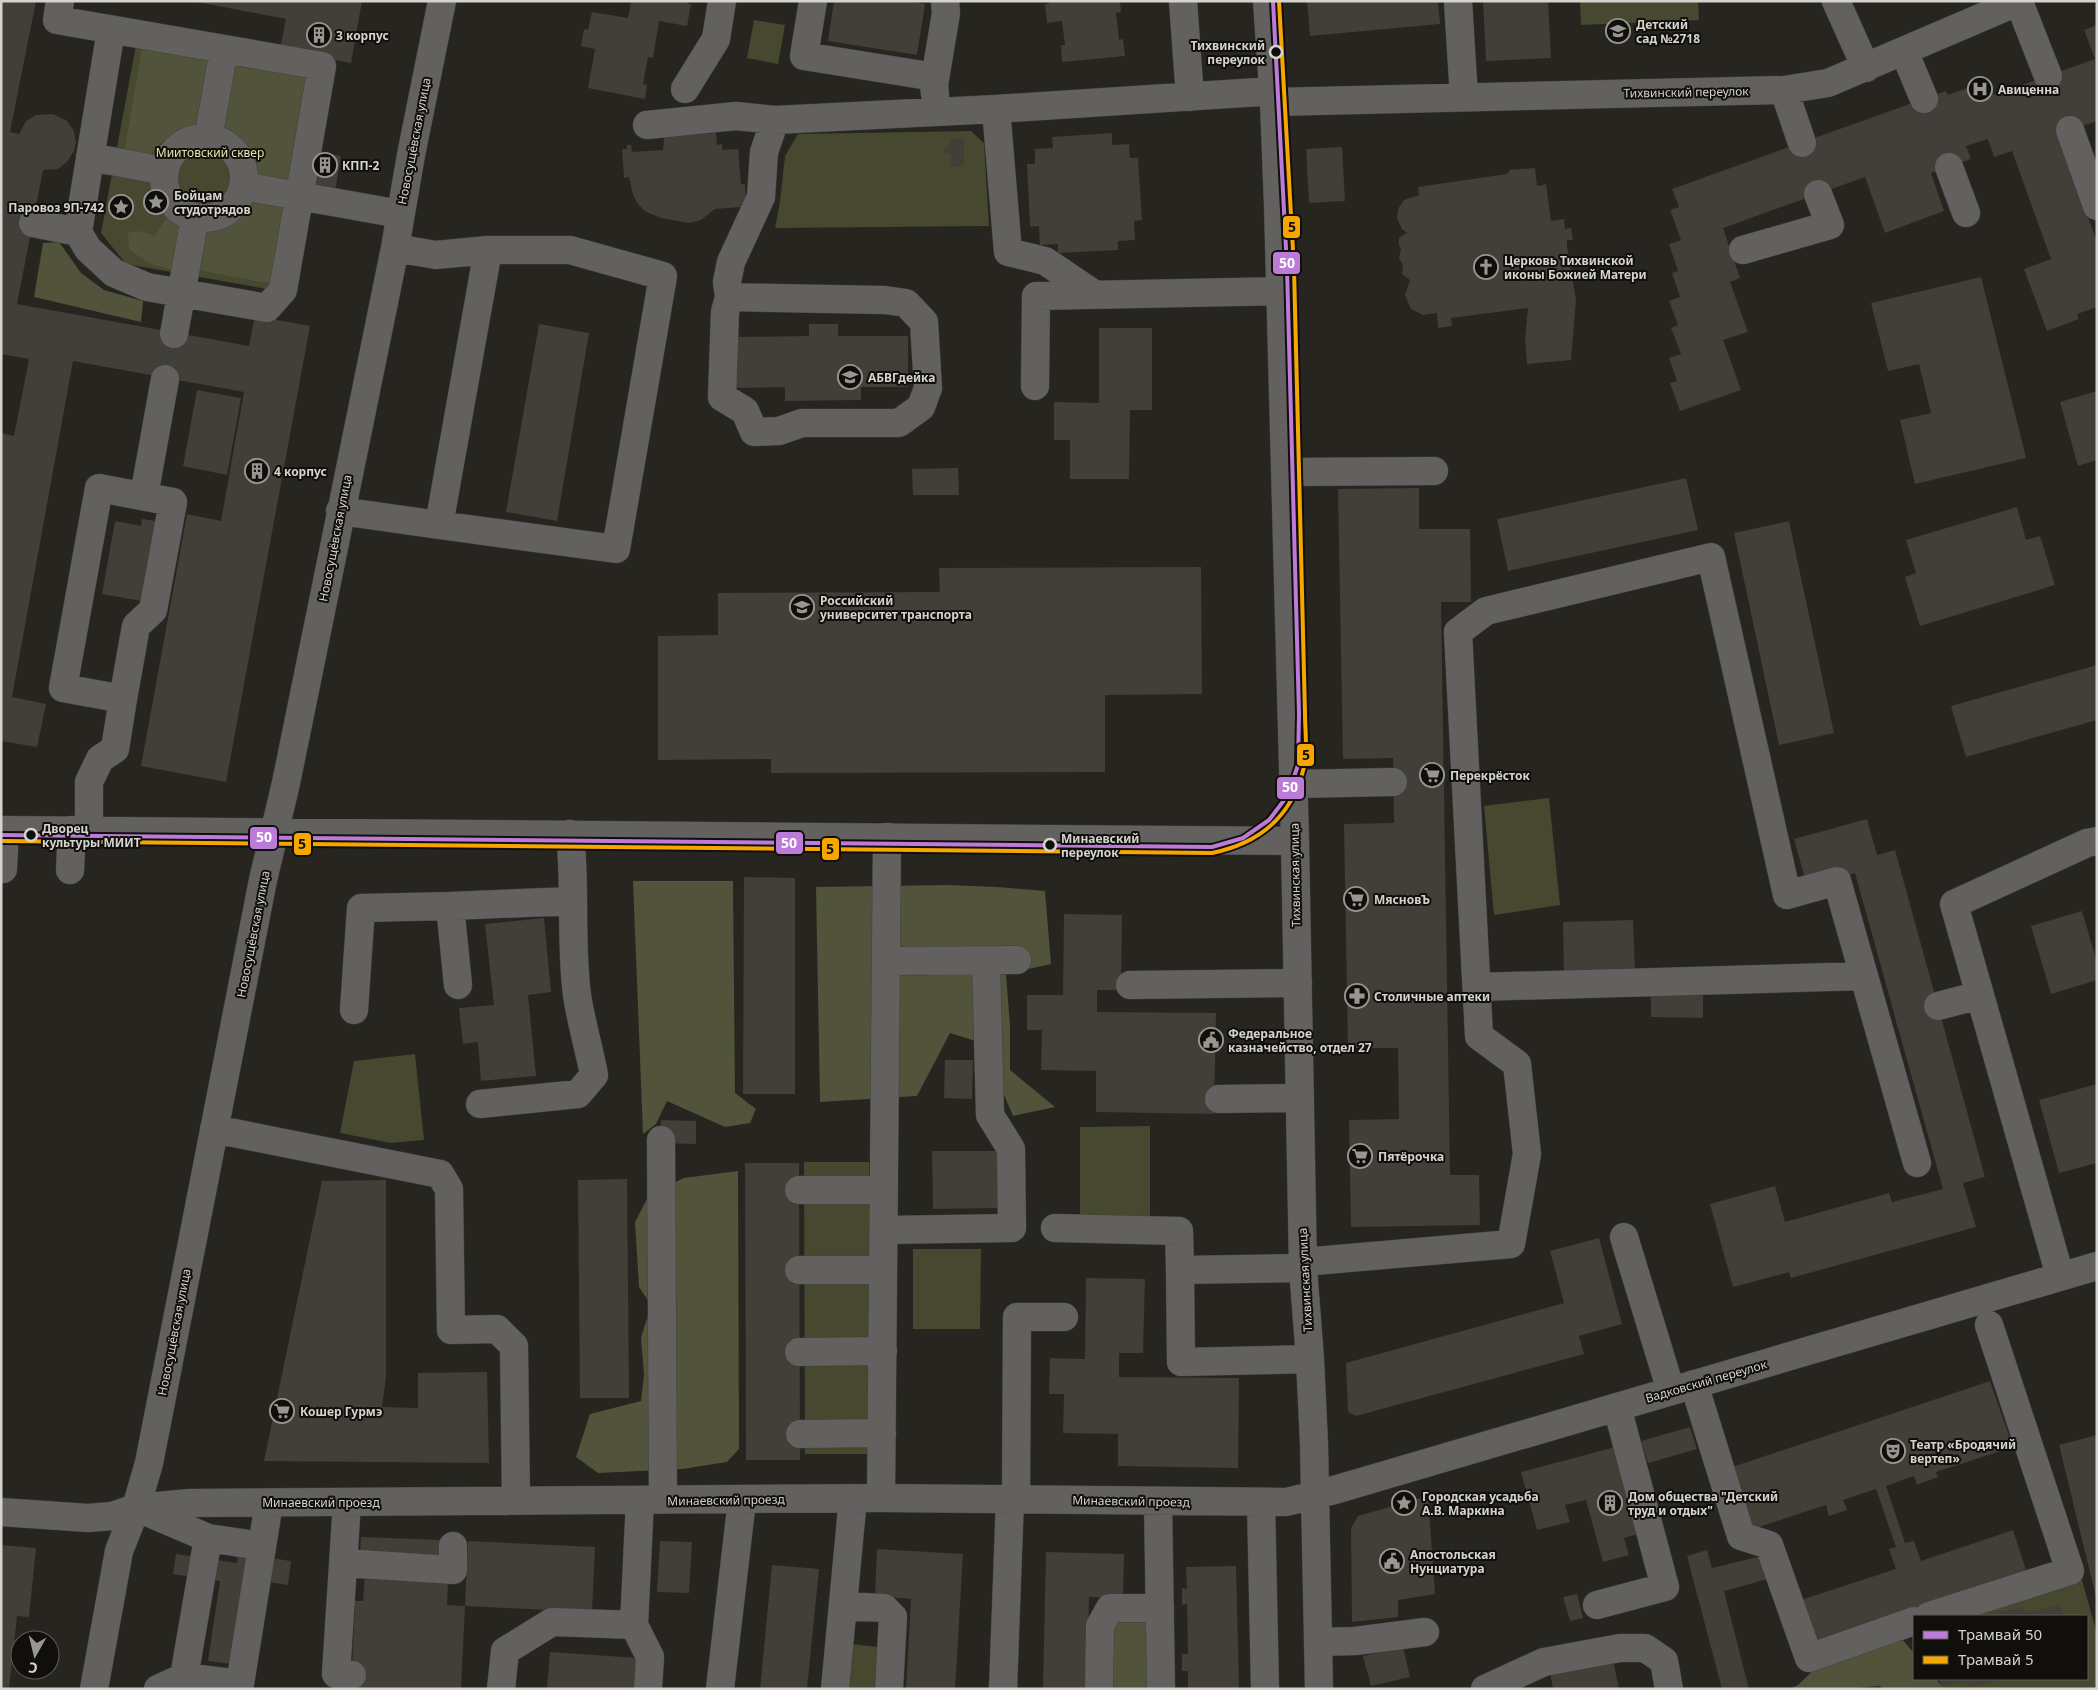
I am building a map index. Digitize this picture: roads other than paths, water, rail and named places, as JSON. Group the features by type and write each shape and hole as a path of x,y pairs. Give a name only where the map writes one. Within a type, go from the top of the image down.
{"street":[{"path":"60,1 57,20 322,66 283,290 267,308 147,287 114,274 88,250 78,232 111,30"},
{"name":"Новосущёвская улица","path":"94,1689 119,1551 136,1508 149,1463 263,880 395,248 442,1"},
{"path":"685,89 716,39 722,1"},
{"path":"812,1 804,56 935,77"},
{"path":"938,112 934,85 946,13 945,1"},
{"path":"1183,1 1190,97"},
{"name":"Тихвинская улица","path":"1267,1 1274,96 1281,291 1295,841 1303,1265 1310,1359 1320,1689"},
{"path":"1458,1 1464,97"},
{"path":"1836,1 1866,68"},
{"path":"2019,2 2048,76"},
{"name":"Тихвинский переулок","path":"647,125 736,116 775,120 1190,97 1464,97 1784,90 1828,83 2019,2"},
{"path":"208,139 224,49"},
{"path":"1904,51 1924,99"},
{"path":"1784,90 1802,143"},
{"path":"996,109 1008,252 1045,261 1094,294"},
{"path":"729,297 886,300 906,303 924,322 928,388 921,407 899,423 802,423 779,432 754,432 745,411 722,397 725,312 729,297 727,282 732,262 761,196 764,152 775,120"},
{"path":"2070,130 2097,206"},
{"path":"208,139 224,144 236,155 243,170 243,186 237,201 225,212 211,218 194,218 181,211 170,200 164,186 165,171 170,157 180,146 194,140 208,139"},
{"path":"90,157 165,171"},
{"path":"1950,166 1966,213"},
{"path":"243,186 400,214"},
{"path":"1743,250 1830,224 1818,194"},
{"path":"174,334 194,218"},
{"path":"33,223 78,232"},
{"path":"340,511 616,549 663,276 570,250 488,250 436,255 395,248"},
{"path":"439,525 488,250"},
{"path":"1035,386 1036,296 1281,291"},
{"path":"144,496 165,378"},
{"path":"1286,472 1434,471"},
{"path":"70,870 80,831 89,782 100,759 115,749 136,626 153,610 174,502 98,488 63,688 123,699"},
{"path":"1180,1270 1303,1265 1511,1244 1527,1154 1517,1064 1479,1036 1477,987 1455,781 1458,632 1486,611 1711,558 1787,895 1837,882 1864,976 1886,1019 1917,1163"},
{"path":"1293,784 1393,782"},
{"path":"3,869 3,830 1295,841"},
{"path":"480,1104 578,1094 594,1074 577,995 572,901 573,865 570,834"},
{"path":"881,1498 888,837"},
{"path":"2060,1276 1954,904 2087,843 2097,841"},
{"path":"354,1010 361,908 572,901"},
{"path":"450,906 458,985"},
{"path":"886,961 1016,960"},
{"path":"884,1230 1012,1228 1011,1149 990,1115 986,961"},
{"path":"1477,987 1864,976"},
{"path":"1130,985 1298,983"},
{"path":"1938,1006 1980,995"},
{"path":"1219,1099 1300,1098"},
{"path":"214,1130 440,1174 449,1189 451,1330 497,1329 514,1346 516,1501"},
{"path":"648,1689 650,1657 634,1625 651,1500 661,1140"},
{"path":"799,1190 884,1190"},
{"path":"1055,1228 1179,1231 1181,1362 1310,1359"},
{"path":"1624,1237 1741,1536 1769,1544 1809,1658 1913,1621"},
{"name":"Вадковский переулок","path":"1315,1495 2097,1266"},
{"path":"799,1270 883,1270"},
{"path":"1003,1689 1013,1499 1017,1317 1064,1317"},
{"path":"1931,1615 2070,1571 1990,1325"},
{"path":"799,1352 883,1351"},
{"path":"1597,1605 1665,1587 1617,1407"},
{"path":"800,1434 882,1433"},
{"name":"Минаевский проезд","path":"1,1512 88,1518 112,1516 136,1508 190,1503 853,1498 1286,1502 1315,1495"},
{"path":"835,1689 853,1498"},
{"path":"720,1689 742,1500"},
{"path":"1158,1501 1162,1689"},
{"path":"158,1689 190,1681 240,1684 269,1502"},
{"path":"341,1680 347,1502"},
{"path":"1261,1502 1265,1689"},
{"path":"136,1508 208,1538 262,1546"},
{"path":"190,1681 208,1538"},
{"path":"344,1563 453,1570 453,1546"},
{"path":"843,1606 884,1608 892,1617 889,1689"},
{"path":"1099,1689 1100,1626 1110,1608 1160,1608"},
{"path":"501,1689 505,1651 552,1622 634,1625"},
{"path":"1318,1642 1355,1641 1425,1632"},
{"path":"1485,1689 1544,1662 1620,1648 1645,1648 1664,1661 1670,1689"}],"tunnel":[{"path":"2048,76 2070,130"},
{"path":"1924,99 1949,167"},
{"path":"1802,143 1818,194"},
{"path":"1,218 33,223"},
{"path":"165,379 174,334"},
{"path":"1393,782 1444,781"},
{"path":"1895,1017 1938,1006"}],"tram line":[{"name":"50","path":"1,835 1212,847 1243,838 1269,820 1288,795 1298,765 1299,714 1287,268 1273,1"},
{"name":"5","path":"1,841 1212,853 1245,842 1259,835 1272,825 1291,800 1299,785 1304,767 1306,748 1294,268 1279,1"}],"place":[{"name":"Детский сад №2718","path":"1618,31"},
{"name":"3 корпус","path":"319,35"},
{"name":"Тихвинский переулок","path":"1276,52"},
{"name":"Авиценна","path":"1980,89"},
{"name":"КПП-2","path":"325,165"},
{"name":"Бойцам студотрядов","path":"156,202"},
{"name":"Паровоз 9П-742","path":"121,207"},
{"name":"Церковь Тихвинской иконы Божией Матери","path":"1486,267"},
{"name":"АБВГдейка","path":"850,377"},
{"name":"4 корпус","path":"257,471"},
{"name":"Российский университет транспорта","path":"802,607"},
{"name":"Перекрёсток","path":"1432,775"},
{"name":"Дворец культуры МИИТ","path":"31,835"},
{"name":"Минаевский переулок","path":"1050,845"},
{"name":"МясновЪ","path":"1356,899"},
{"name":"Столичные аптеки","path":"1357,996"},
{"name":"Федеральное казначейство, отдел 27","path":"1211,1040"},
{"name":"Пятёрочка","path":"1360,1156"},
{"name":"Кошер Гурмэ","path":"282,1411"},
{"name":"Театр «Бродячий вертеп»","path":"1893,1451"},
{"name":"Городская усадьба А.В. Маркина","path":"1404,1503"},
{"name":"Дом общества \"Детский труд и отдых\"","path":"1610,1503"},
{"name":"Апостольская Нунциатура","path":"1392,1561"}],"park label":[{"name":"Миитовский сквер","path":"210,152"}]}
